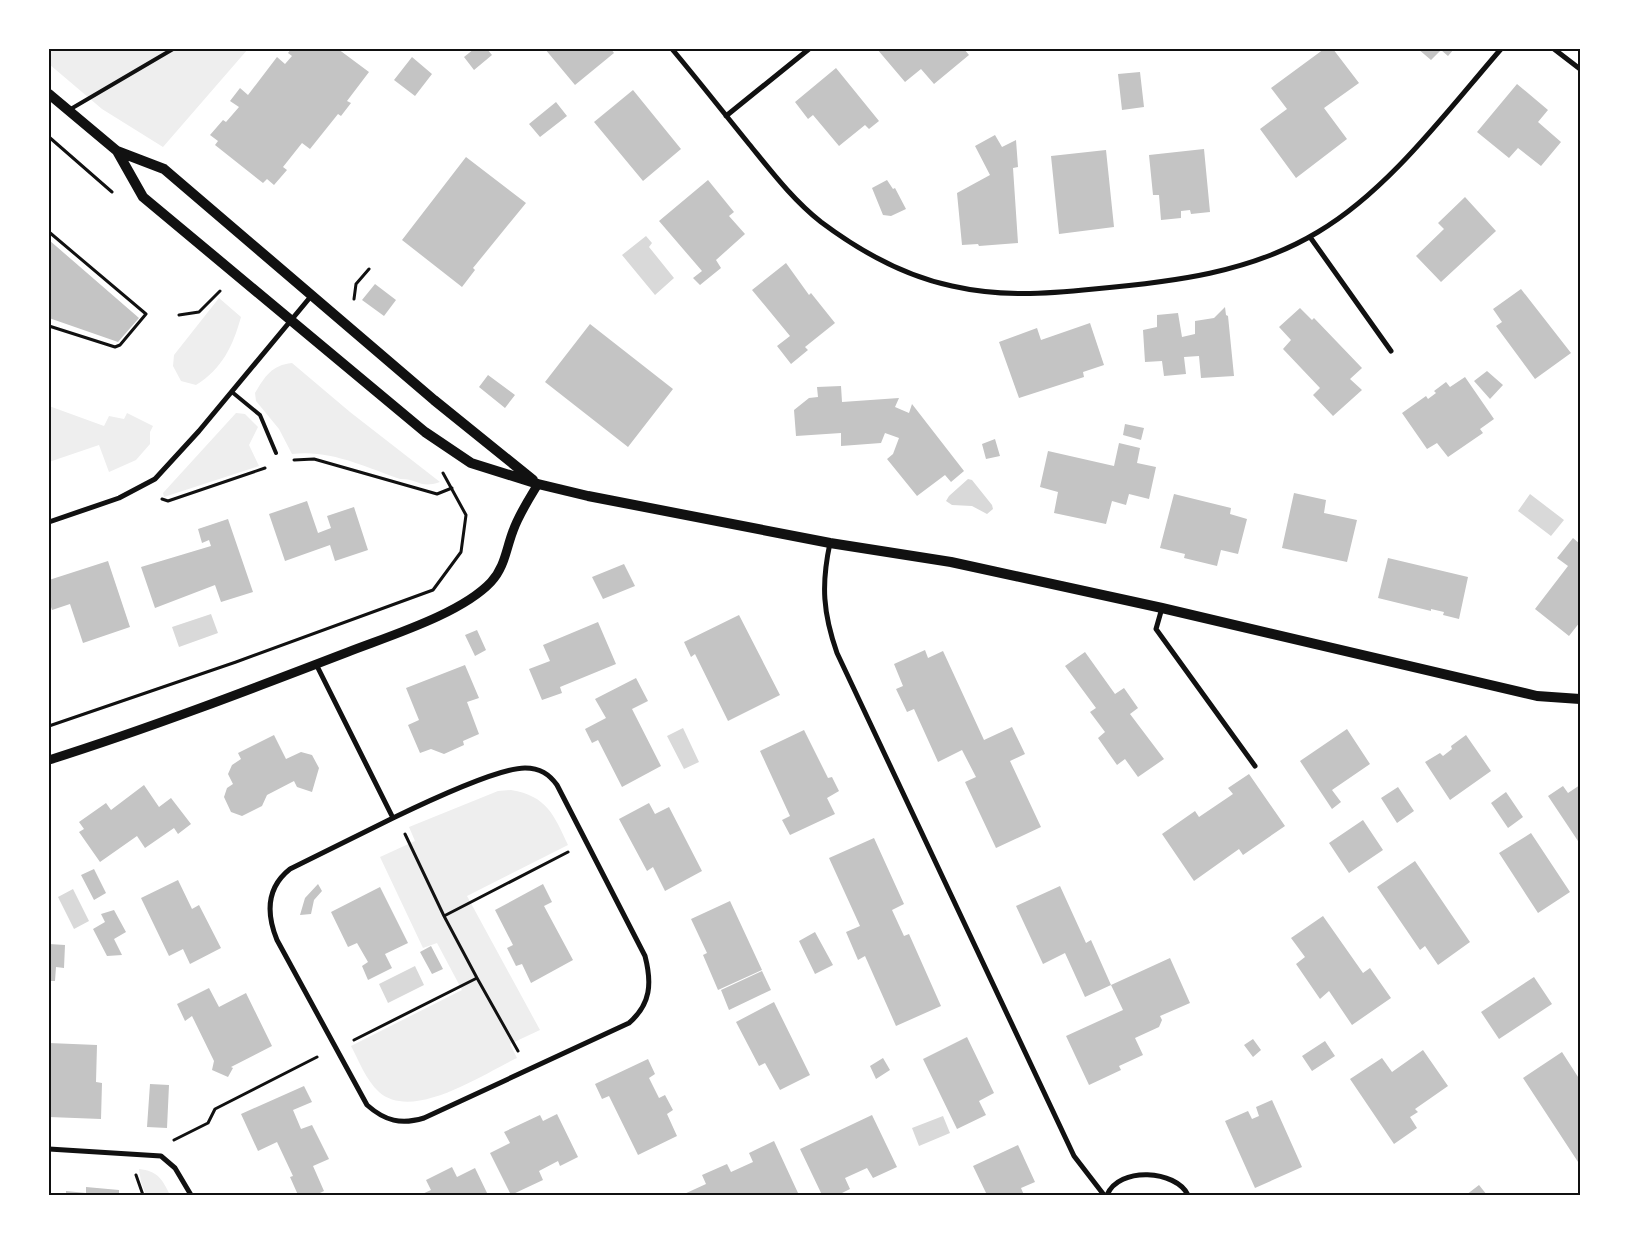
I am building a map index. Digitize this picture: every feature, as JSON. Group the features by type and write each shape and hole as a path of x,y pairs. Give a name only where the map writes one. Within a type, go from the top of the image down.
{"main road":[{"path":"49,94 117,151 164,169 434,400 538,484"},
{"path":"117,151 143,197 425,432 472,463 538,484 588,496 830,543 951,562 1162,608 1536,696 1580,699"}],"street":[{"path":"672,49 775,176 819,220 845,239 899,270 950,286 994,293 1033,295 1184,280 1222,272 1260,259 1310,236 1338,219 1401,162 1501,49"},
{"path":"726,116 809,49"},
{"path":"1554,49 1580,69"},
{"path":"1310,236 1391,351"},
{"path":"49,522 133,491 167,468 312,295"},
{"path":"49,760 108,742 316,664 427,620 473,597 491,582 499,570 513,530 538,484"},
{"path":"830,543 824,573 824,589 830,634 836,653 1074,1156 1106,1195 1115,1183 1123,1178 1139,1174 1175,1183 1188,1195"},
{"path":"1162,608 1156,629 1255,766"},
{"path":"316,664 395,817"},
{"path":"527,768 546,772 558,785 585,843 645,956 649,975 647,1001 629,1023 527,1068 424,1118 403,1122 383,1118 366,1105 276,940 269,916 271,896 278,880 290,869 395,817 497,774 527,768"},
{"path":"49,1149 161,1156 175,1168 190,1195"}],"lane":[{"path":"69,110 173,49"},
{"path":"232,392 260,415 276,453"}],"path":[{"path":"49,232 146,314 120,345 115,348 49,326"},
{"path":"354,299 356,284 369,269"},
{"path":"179,314 199,312 223,288"},
{"path":"276,453 280,464"},
{"path":"49,726 236,662 433,590 461,552 466,516 452,488 437,494 314,459 301,458 168,501 133,491"},
{"path":"395,817 476,978 527,1068"},
{"path":"444,916 585,843"},
{"path":"161,1156 176,1137 208,1123 215,1109 476,978"}],"shaded area":[{"path":"49,49 248,49 163,147 102,109 49,64"},
{"path":"646,236 652,243 649,247 674,278 655,295 622,255"},
{"path":"219,298 241,317 230,347 220,364 205,379 196,385 181,381 173,366 174,355"},
{"path":"292,363 350,412 440,482 423,484 412,480 400,479 361,464 320,454 292,454 279,429 256,401 255,393 270,372 279,366"},
{"path":"49,406 104,426 109,416 124,419 127,413 153,426 150,432 150,444 136,460 109,472 99,445 49,462"},
{"path":"236,413 245,414 258,427 249,445 259,466 164,497 163,493"},
{"path":"968,479 972,480 992,505 993,509 987,514 972,506 952,505 946,501"},
{"path":"1530,494 1564,520 1551,536 1518,511"},
{"path":"211,614 218,633 179,647 172,627"},
{"path":"683,728 699,762 684,769 667,736"},
{"path":"511,790 533,797 548,808 568,845 467,896 540,1030 510,1044 517,1058 467,1084 429,1099 410,1102 393,1100 379,1092 370,1082 351,1046 462,990 437,943 423,948 380,857 415,841 409,827 498,791"},
{"path":"73,889 89,921 74,929 58,897"},
{"path":"415,966 424,985 388,1003 379,984"},
{"path":"943,1116 950,1133 919,1146 912,1128"},
{"path":"139,1169 151,1172 159,1177 170,1195 146,1195"}],"building":[{"path":"291,49 338,49 369,72 347,101 351,103 341,116 338,114 310,149 302,143 283,167 287,170 274,185 267,179 263,183 215,145 218,141 210,135 223,120 226,122 239,107 230,101 240,88 248,95 277,57 285,64 292,56 288,53"},
{"path":"474,49 487,49 492,55 474,70 464,57"},
{"path":"545,49 611,49 614,53 575,85"},
{"path":"877,49 964,49 969,55 934,84 921,69 905,82"},
{"path":"1324,49 1333,49 1359,83 1324,108 1347,139 1296,178 1260,129 1287,109 1271,88"},
{"path":"1418,49 1454,49 1448,56 1441,50 1431,60"},
{"path":"412,57 432,74 415,96 394,80"},
{"path":"836,68 879,121 869,129 865,125 839,146 813,115 808,119 795,102"},
{"path":"1140,72 1144,107 1122,110 1118,74"},
{"path":"1517,84 1548,110 1538,122 1561,142 1541,166 1518,148 1509,158 1477,132"},
{"path":"633,90 681,149 643,181 594,122"},
{"path":"556,102 567,116 540,137 529,124"},
{"path":"995,135 1002,147 1016,140 1018,167 1013,168 1018,243 979,246 978,244 962,245 957,193 990,175 975,146"},
{"path":"1204,149 1210,212 1191,214 1190,210 1181,211 1181,218 1161,220 1159,195 1153,195 1149,155"},
{"path":"1106,150 1114,227 1059,234 1051,156"},
{"path":"466,157 526,203 473,268 475,270 462,287 402,240"},
{"path":"708,180 734,212 729,216 745,234 716,260 721,268 700,285 693,278 702,271 659,221"},
{"path":"887,180 893,189 895,188 906,209 891,216 883,215 872,188"},
{"path":"1465,197 1496,231 1441,282 1416,256 1444,229 1438,223"},
{"path":"49,240 139,318 118,342 49,318"},
{"path":"786,263 809,295 811,293 835,323 805,347 808,350 791,364 777,346 790,336 752,290"},
{"path":"375,284 396,300 384,316 362,300"},
{"path":"1521,289 1571,353 1535,379 1496,326 1502,322 1493,309"},
{"path":"1225,307 1226,315 1228,316 1234,376 1201,378 1199,356 1184,357 1186,374 1164,376 1162,361 1145,362 1143,330 1157,327 1157,315 1178,313 1182,337 1195,334 1195,321 1214,318"},
{"path":"1300,308 1312,320 1314,318 1362,368 1350,379 1362,390 1333,416 1313,395 1320,388 1283,349 1291,340 1279,327"},
{"path":"1090,323 1104,365 1083,372 1084,377 1019,398 999,342 1037,328 1041,340"},
{"path":"590,324 673,389 628,447 545,382"},
{"path":"1487,371 1503,385 1490,399 1474,381"},
{"path":"488,375 515,395 505,408 479,387"},
{"path":"1465,377 1494,419 1480,429 1483,433 1448,457 1437,443 1427,449 1402,413 1426,396 1428,399 1436,393 1434,391 1446,382 1450,387"},
{"path":"841,386 842,402 899,398 895,407 909,413 912,404 964,471 951,482 945,475 917,496 887,459 893,454 899,438 885,433 881,443 841,446 841,433 796,436 794,410 809,398 818,397 817,387"},
{"path":"1125,424 1144,428 1141,440 1123,435"},
{"path":"995,439 1000,456 986,459 982,444"},
{"path":"1119,443 1140,448 1137,463 1156,467 1149,499 1129,494 1126,505 1112,501 1106,524 1054,513 1058,492 1040,487 1048,451 1114,466"},
{"path":"1294,493 1326,500 1324,513 1357,520 1347,562 1282,548"},
{"path":"1174,494 1231,508 1230,514 1247,519 1238,554 1221,550 1217,566 1184,558 1185,554 1160,548"},
{"path":"307,501 318,533 331,528 327,516 354,507 368,550 335,561 330,545 285,561 269,514"},
{"path":"228,519 253,592 221,602 215,585 155,608 141,567 211,546 209,540 202,543 198,529"},
{"path":"1573,538 1580,544 1580,622 1569,636 1535,609 1568,566 1557,558"},
{"path":"1388,558 1468,577 1459,619 1443,615 1444,612 1431,609 1431,611 1378,598"},
{"path":"108,561 130,627 83,643 70,604 52,610 49,601 49,580"},
{"path":"624,564 635,586 603,599 592,577"},
{"path":"739,615 780,695 728,721 695,654 691,657 684,642"},
{"path":"598,622 616,664 560,687 562,693 542,700 529,669 550,661 543,645"},
{"path":"477,630 486,650 475,656 465,635"},
{"path":"925,650 928,658 943,651 984,740 1012,727 1025,754 1010,761 1041,827 996,848 965,782 976,777 962,750 938,762 914,709 907,712 896,689 903,686 894,664"},
{"path":"1085,652 1115,694 1124,688 1138,708 1130,714 1164,759 1138,777 1125,759 1117,765 1098,738 1105,732 1090,712 1096,708 1065,666"},
{"path":"465,665 479,698 467,702 479,734 463,741 464,745 444,754 431,749 420,753 408,725 419,720 406,688"},
{"path":"636,678 648,701 632,709 661,766 622,787 598,740 592,743 585,729 606,718 595,699"},
{"path":"1347,729 1370,764 1332,790 1341,802 1332,809 1300,761"},
{"path":"804,730 828,778 832,777 839,791 827,798 835,814 790,835 782,820 790,816 760,751"},
{"path":"274,735 286,759 301,752 312,755 319,768 312,792 297,787 294,781 267,795 262,806 242,816 231,812 224,797 227,788 233,784 228,774 232,765 241,759 238,753"},
{"path":"1466,735 1491,771 1450,800 1425,762 1440,753 1443,756 1452,749 1451,746"},
{"path":"1249,774 1285,826 1243,855 1239,849 1194,881 1162,834 1195,811 1199,817 1233,794 1228,788"},
{"path":"144,785 159,807 171,798 191,824 178,834 174,828 145,848 137,836 100,862 79,832 84,829 79,822 106,803 111,810"},
{"path":"1580,785 1580,844 1548,796 1563,786 1568,793"},
{"path":"1398,787 1414,811 1397,823 1381,798"},
{"path":"1506,792 1523,817 1508,828 1491,803"},
{"path":"649,803 655,814 669,807 702,871 665,891 653,867 647,871 619,819"},
{"path":"1363,820 1383,850 1349,873 1329,843"},
{"path":"1531,833 1570,892 1538,913 1499,853"},
{"path":"874,838 904,904 892,910 904,936 909,934 941,1006 896,1026 865,956 858,960 846,932 860,926 829,858"},
{"path":"1415,861 1470,942 1438,965 1425,946 1420,950 1377,887"},
{"path":"94,869 106,893 94,900 81,875"},
{"path":"178,880 192,909 199,905 221,948 190,964 183,949 169,956 141,898"},
{"path":"318,884 322,891 314,900 311,914 300,915 305,898"},
{"path":"543,884 552,902 544,906 573,960 531,983 522,964 516,966 507,948 513,945 495,910"},
{"path":"1060,886 1086,943 1091,940 1111,985 1085,997 1065,953 1043,964 1016,906"},
{"path":"380,887 408,943 385,954 392,968 368,980 362,966 368,962 357,943 348,947 331,912"},
{"path":"730,901 762,970 718,990 703,955 707,953 691,919"},
{"path":"114,910 126,932 114,939 122,955 107,956 93,929 105,922 101,914"},
{"path":"1323,916 1363,973 1370,968 1391,998 1352,1025 1329,991 1320,999 1296,964 1305,957 1291,938"},
{"path":"815,932 833,965 815,974 799,941"},
{"path":"49,944 65,945 64,968 56,967 55,981 49,981"},
{"path":"431,946 443,969 432,974 420,952"},
{"path":"1170,958 1190,1003 1160,1016 1162,1020 1159,1027 1135,1038 1143,1055 1119,1066 1121,1070 1089,1085 1066,1036 1123,1010 1111,985"},
{"path":"762,971 771,990 729,1010 721,990"},
{"path":"1534,977 1552,1004 1499,1039 1481,1012"},
{"path":"209,988 219,1007 246,993 272,1046 231,1067 233,1068 228,1077 212,1070 214,1061 192,1016 185,1021 177,1004"},
{"path":"774,1002 810,1075 780,1090 765,1063 759,1066 736,1022"},
{"path":"967,1037 994,1093 979,1101 986,1115 957,1129 923,1059"},
{"path":"1253,1039 1261,1050 1253,1057 1244,1045"},
{"path":"1325,1041 1335,1056 1312,1071 1302,1056"},
{"path":"49,1043 97,1045 96,1082 102,1083 101,1119 49,1117"},
{"path":"1423,1050 1448,1086 1415,1109 1418,1112 1410,1117 1417,1128 1394,1144 1350,1079 1382,1058 1392,1072"},
{"path":"1562,1052 1580,1080 1580,1165 1523,1078"},
{"path":"883,1058 890,1070 876,1079 870,1066"},
{"path":"648,1059 655,1074 649,1078 659,1098 665,1095 673,1110 667,1114 677,1136 638,1155 609,1096 602,1099 595,1084"},
{"path":"150,1084 169,1085 167,1128 147,1127"},
{"path":"304,1086 312,1102 293,1110 301,1129 312,1125 329,1159 313,1166 324,1191 316,1195 298,1195 290,1177 293,1176 277,1142 258,1151 241,1114"},
{"path":"1272,1100 1302,1167 1255,1188 1225,1121 1248,1111 1252,1119 1259,1116 1256,1107"},
{"path":"557,1114 578,1157 560,1166 558,1161 539,1171 543,1180 511,1195 490,1153 510,1143 504,1132 540,1115 543,1121"},
{"path":"872,1115 897,1167 873,1178 867,1168 845,1178 850,1189 838,1195 822,1195 800,1149"},
{"path":"774,1141 798,1193 793,1195 682,1195 706,1184 702,1175 727,1164 731,1172 753,1162 749,1153"},
{"path":"1018,1145 1035,1182 1021,1188 1024,1195 987,1195 973,1166"},
{"path":"452,1167 457,1177 475,1168 488,1195 420,1195 431,1190 426,1180"},
{"path":"1479,1185 1487,1195 1466,1195"},
{"path":"86,1187 119,1190 119,1195 66,1195 66,1191 86,1193"}]}
